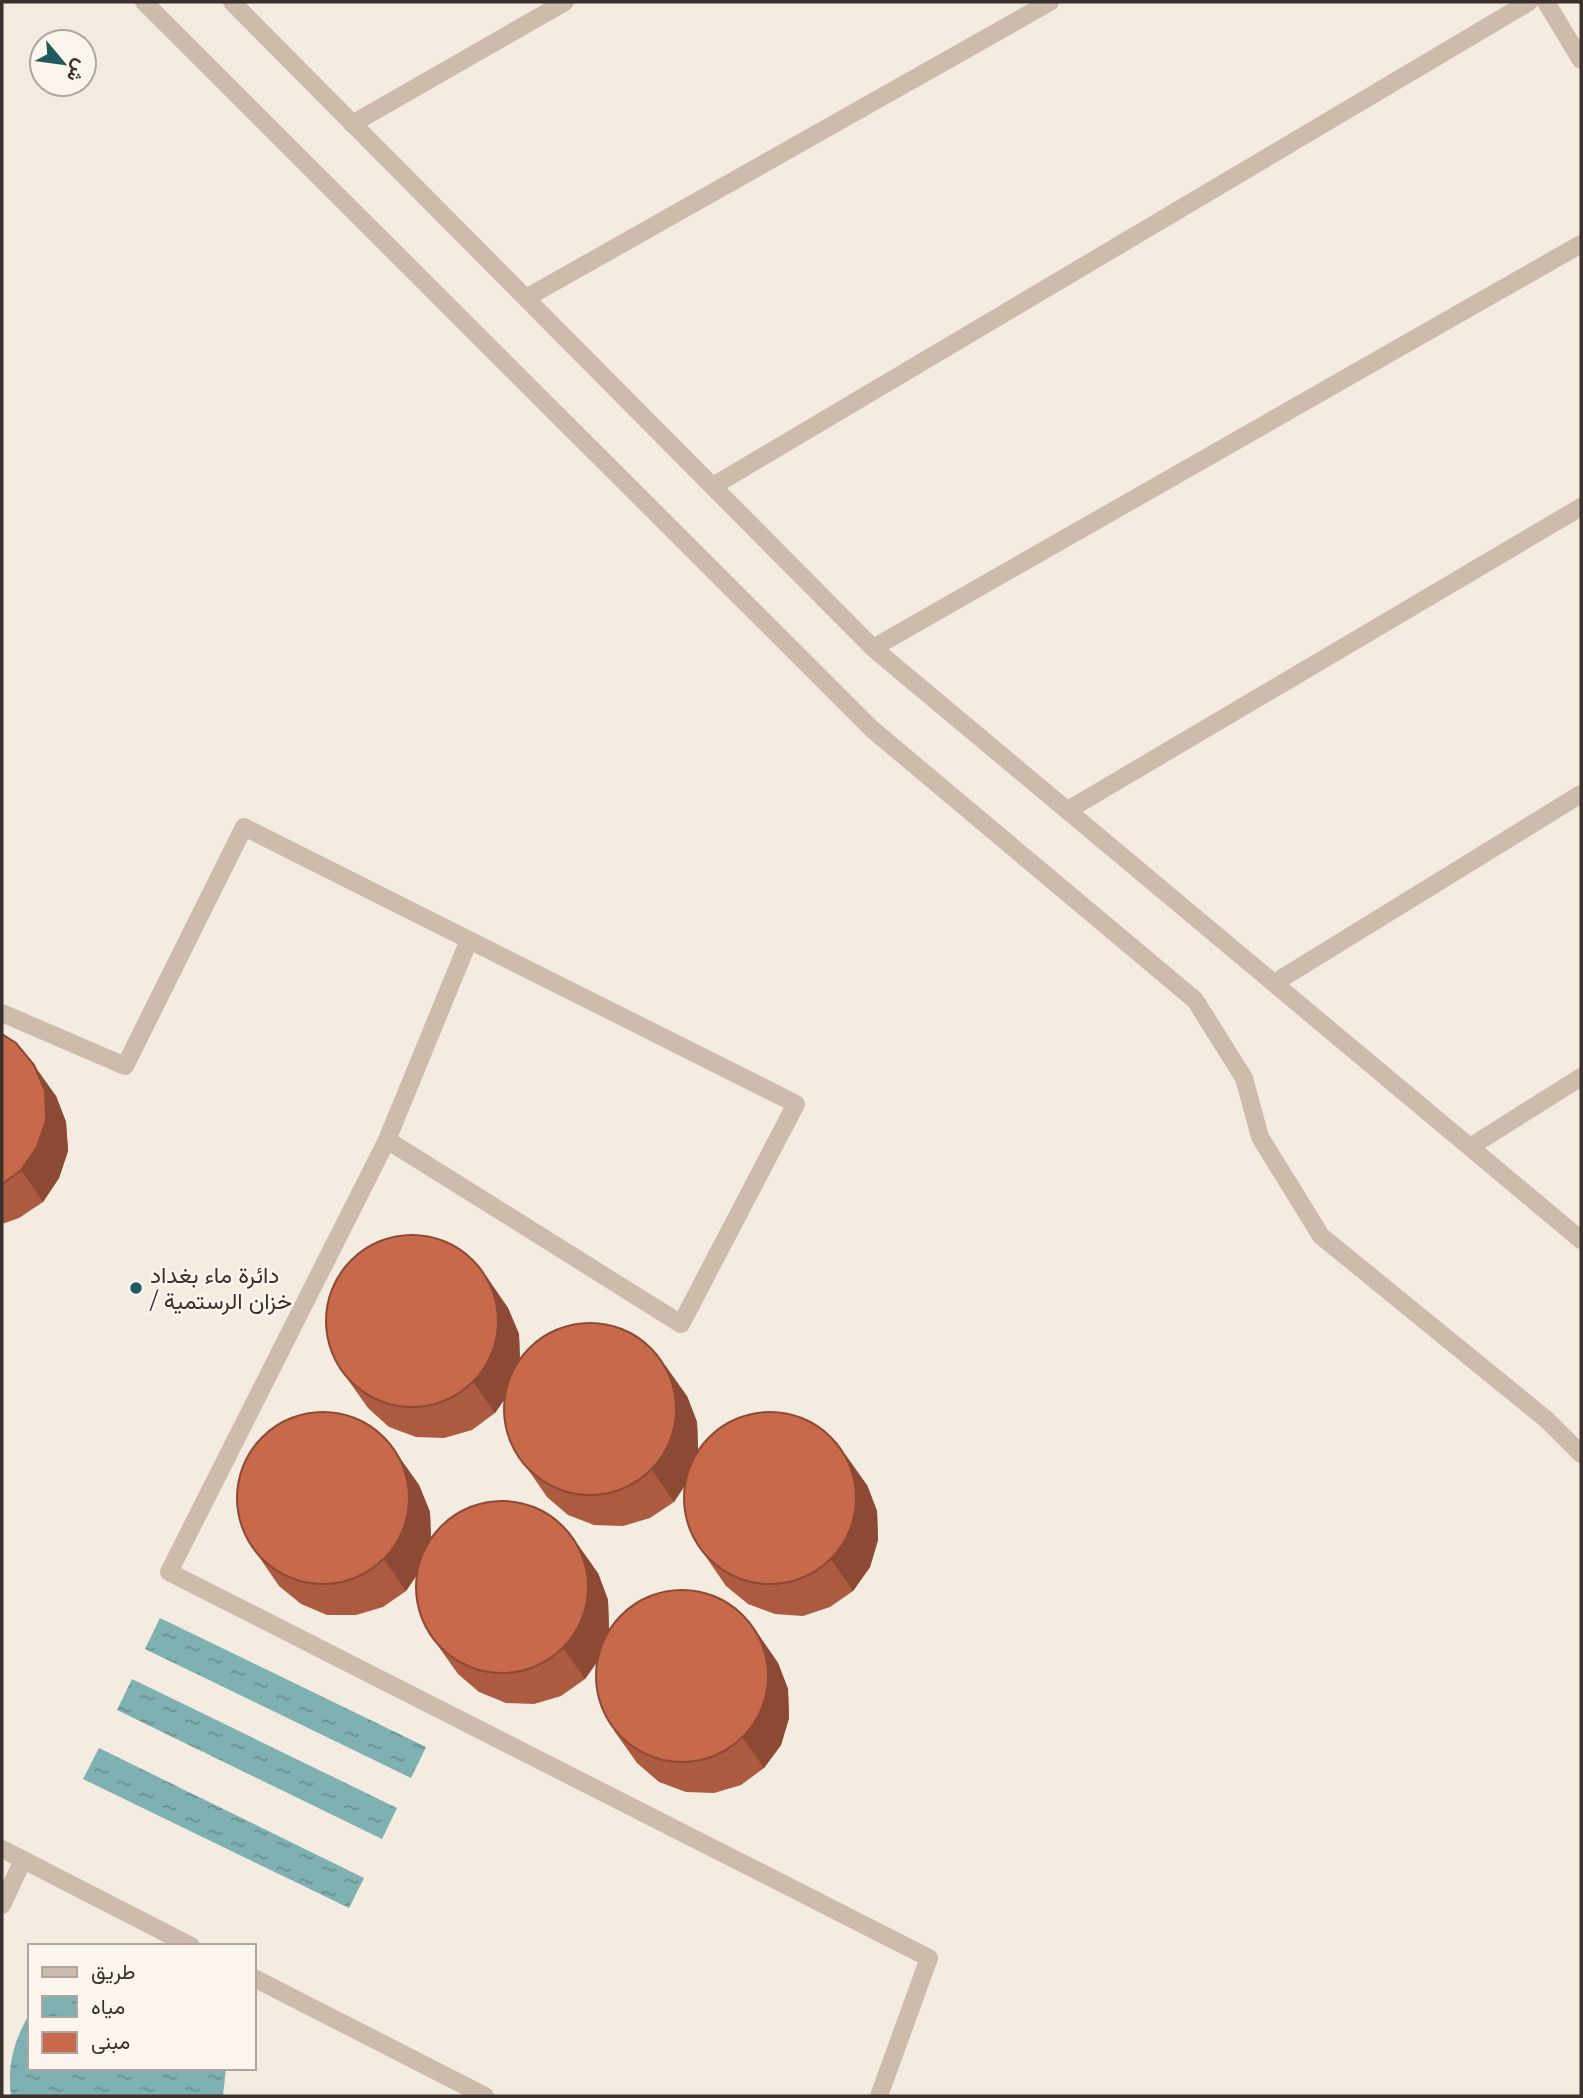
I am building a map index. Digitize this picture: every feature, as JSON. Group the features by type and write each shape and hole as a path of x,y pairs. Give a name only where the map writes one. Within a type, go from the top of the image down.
{"street":[{"path":"144,2 873,730 1195,1000 1244,1079 1260,1137 1321,1236 1547,1420 1581,1454"},
{"path":"232,2 873,648 1581,1240"},
{"path":"352,124 565,2"},
{"path":"526,298 1050,2"},
{"path":"713,486 1529,2"},
{"path":"1546,2 1581,61"},
{"path":"873,648 1581,244"},
{"path":"1068,810 1581,507"},
{"path":"1274,982 1581,794"},
{"path":"2,1013 125,1066 244,827 796,1104 681,1324 387,1140"},
{"path":"469,940 387,1140 169,1572 929,1958 879,2096"},
{"path":"1470,1147 1581,1077"},
{"path":"2,1849 187,1944"},
{"path":"2,1905 23,1860"},
{"path":"256,1979 485,2096"}],"water":[{"path":"160,1618 426,1747 411,1778 145,1649"},
{"path":"132,1679 397,1808 382,1839 117,1710"},
{"path":"99,1748 364,1878 349,1908 83,1779"},
{"path":"28,2017 28,2070 226,2070 223,2096 11,2096 13,2053"}],"building":[{"path":"2,1034 16,1043 34,1065 45,1091 46,1120 37,1147 21,1170 2,1184"},
{"path":"412,1235 445,1242 473,1260 491,1288 498,1321 491,1354 473,1382 445,1400 412,1407 379,1400 351,1382 333,1354 326,1321 333,1288 351,1260 379,1242"},
{"path":"590,1323 623,1330 651,1348 669,1376 676,1409 669,1442 651,1470 623,1488 590,1495 557,1488 529,1470 511,1442 504,1409 511,1376 529,1348 557,1330"},
{"path":"323,1412 356,1419 384,1437 402,1465 409,1498 402,1531 384,1559 356,1577 323,1584 290,1577 262,1559 244,1531 237,1498 244,1465 262,1437 290,1419"},
{"path":"770,1412 803,1419 831,1437 849,1465 856,1498 849,1531 831,1559 803,1577 770,1584 737,1577 709,1559 691,1531 684,1498 691,1465 709,1437 737,1419"},
{"path":"502,1501 535,1508 563,1526 581,1554 588,1587 581,1620 563,1648 535,1666 502,1673 469,1666 441,1648 423,1620 416,1587 423,1554 441,1526 469,1508"},
{"path":"682,1590 715,1597 743,1615 761,1643 768,1676 761,1709 743,1737 715,1755 682,1762 649,1755 621,1737 603,1709 596,1676 603,1643 621,1615 649,1597"}],"place":[{"name":"دائرة ماء بغداد / خزان الرستمية","path":"136,1288"}]}
